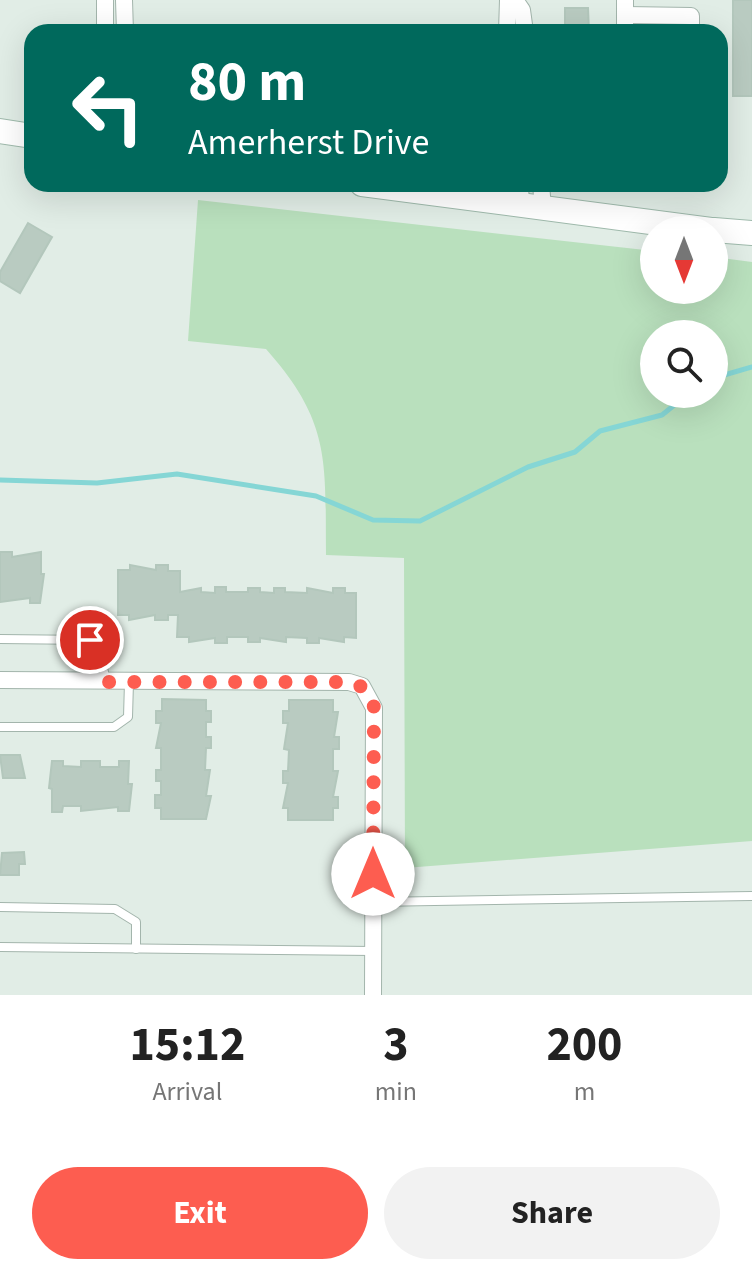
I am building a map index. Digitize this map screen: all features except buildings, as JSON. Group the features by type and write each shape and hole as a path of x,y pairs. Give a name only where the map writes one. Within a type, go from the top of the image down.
{"main road":[{"path":"0,131 24,135"},
{"path":"451,192 528,199 640,218"},
{"path":"728,231 752,233"}],"street":[{"path":"105,0 105,24"},
{"path":"124,0 125,24"},
{"path":"507,24 508,0"},
{"path":"515,0 522,10 524,24"},
{"path":"625,16 691,16 691,24"},
{"path":"0,680 349,682 367,690 374,708 373,995"}],"lane":[{"path":"0,639 90,640 98,645 106,682"},
{"path":"0,727 114,727 128,717 129,682"},
{"path":"373,902 752,896"},
{"path":"0,907 115,909 136,922 136,949"},
{"path":"0,947 373,951"}],"green space":[{"path":"198,200 640,249 640,304 728,304 728,259 752,262 752,841 405,868 404,558 326,555 324,469 314,422 303,399 266,349 188,341"}],"waterway":[{"path":"728,374 752,367"},
{"path":"0,480 97,483 177,474 316,496 373,520 420,521 528,467 575,452 600,431 662,415 671,408"}],"route":[{"path":"90,640 98,645 106,682 349,682 362,686 373,699 374,708 373,874"}]}
